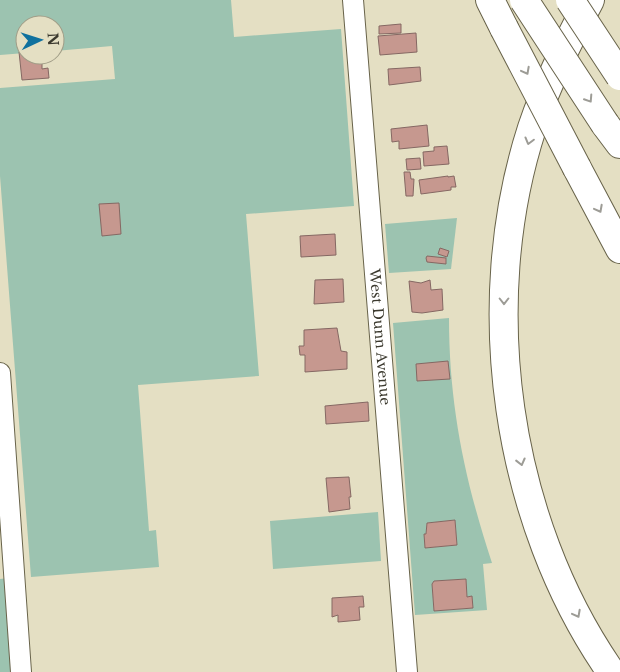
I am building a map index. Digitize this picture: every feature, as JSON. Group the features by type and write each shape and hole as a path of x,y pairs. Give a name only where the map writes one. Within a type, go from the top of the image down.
{"highway":[{"path":"490,0 620,249"},
{"path":"524,0 613,134"},
{"path":"570,0 620,76"},
{"path":"590,0 550,81 532,129 518,182 504,290 504,348 510,405 518,452 532,505 547,550 564,590 589,637 611,672"}],"street":[{"name":"West Dunn Avenue","path":"353,0 407,672"},
{"path":"0,372 21,672"}],"green space":[{"path":"0,0 231,0 234,37 341,29 354,206 246,214 259,376 138,385 149,531 156,530 159,567 31,577 0,176 0,88 115,79 112,46 65,50 65,15 15,15 15,54 0,55"},
{"path":"457,218 451,269 389,273 385,224"},
{"path":"449,318 452,382 460,443 482,533 492,563 483,564 487,610 415,615 393,323","holes":["455,520 457,545 425,548 424,534 426,534 427,523","466,579 467,597 472,596 473,608 434,611 432,584 435,581"]},
{"path":"378,512 381,561 273,569 270,521"},
{"path":"8,578 15,672 0,672 0,579"}],"building":[{"path":"401,24 401,33 379,34 379,26"},
{"path":"416,33 417,52 380,55 378,36"},
{"path":"20,65 42,65 42,69 48,68 49,78 22,80"},
{"path":"420,67 421,81 389,85 388,69"},
{"path":"427,125 429,146 399,149 399,141 392,142 391,129"},
{"path":"447,146 449,164 424,166 423,152 434,151 434,147"},
{"path":"420,158 421,169 407,170 406,159"},
{"path":"404,172 410,172 411,179 414,179 413,196 406,196"},
{"path":"454,176 456,187 451,187 451,190 421,194 419,180"},
{"path":"119,203 121,234 102,236 99,204"},
{"path":"335,234 336,255 301,257 300,236"},
{"path":"440,248 449,251 447,257 438,254"},
{"path":"427,256 446,258 446,264 427,262"},
{"path":"343,279 344,302 314,304 315,280"},
{"path":"430,280 431,290 442,289 443,310 422,313 412,312 409,281 421,283"},
{"path":"337,328 341,351 347,352 347,369 305,372 305,355 300,355 299,346 304,346 304,330"},
{"path":"448,361 450,379 417,381 416,364"},
{"path":"368,402 369,421 326,424 325,406"},
{"path":"349,477 350,509 329,512 326,478"},
{"path":"455,520 457,545 425,548 424,534 426,534 427,523"},
{"path":"466,579 467,597 472,596 473,608 434,611 432,584 434,581"},
{"path":"363,596 364,607 359,607 360,620 338,622 338,615 332,617 332,598"}]}
